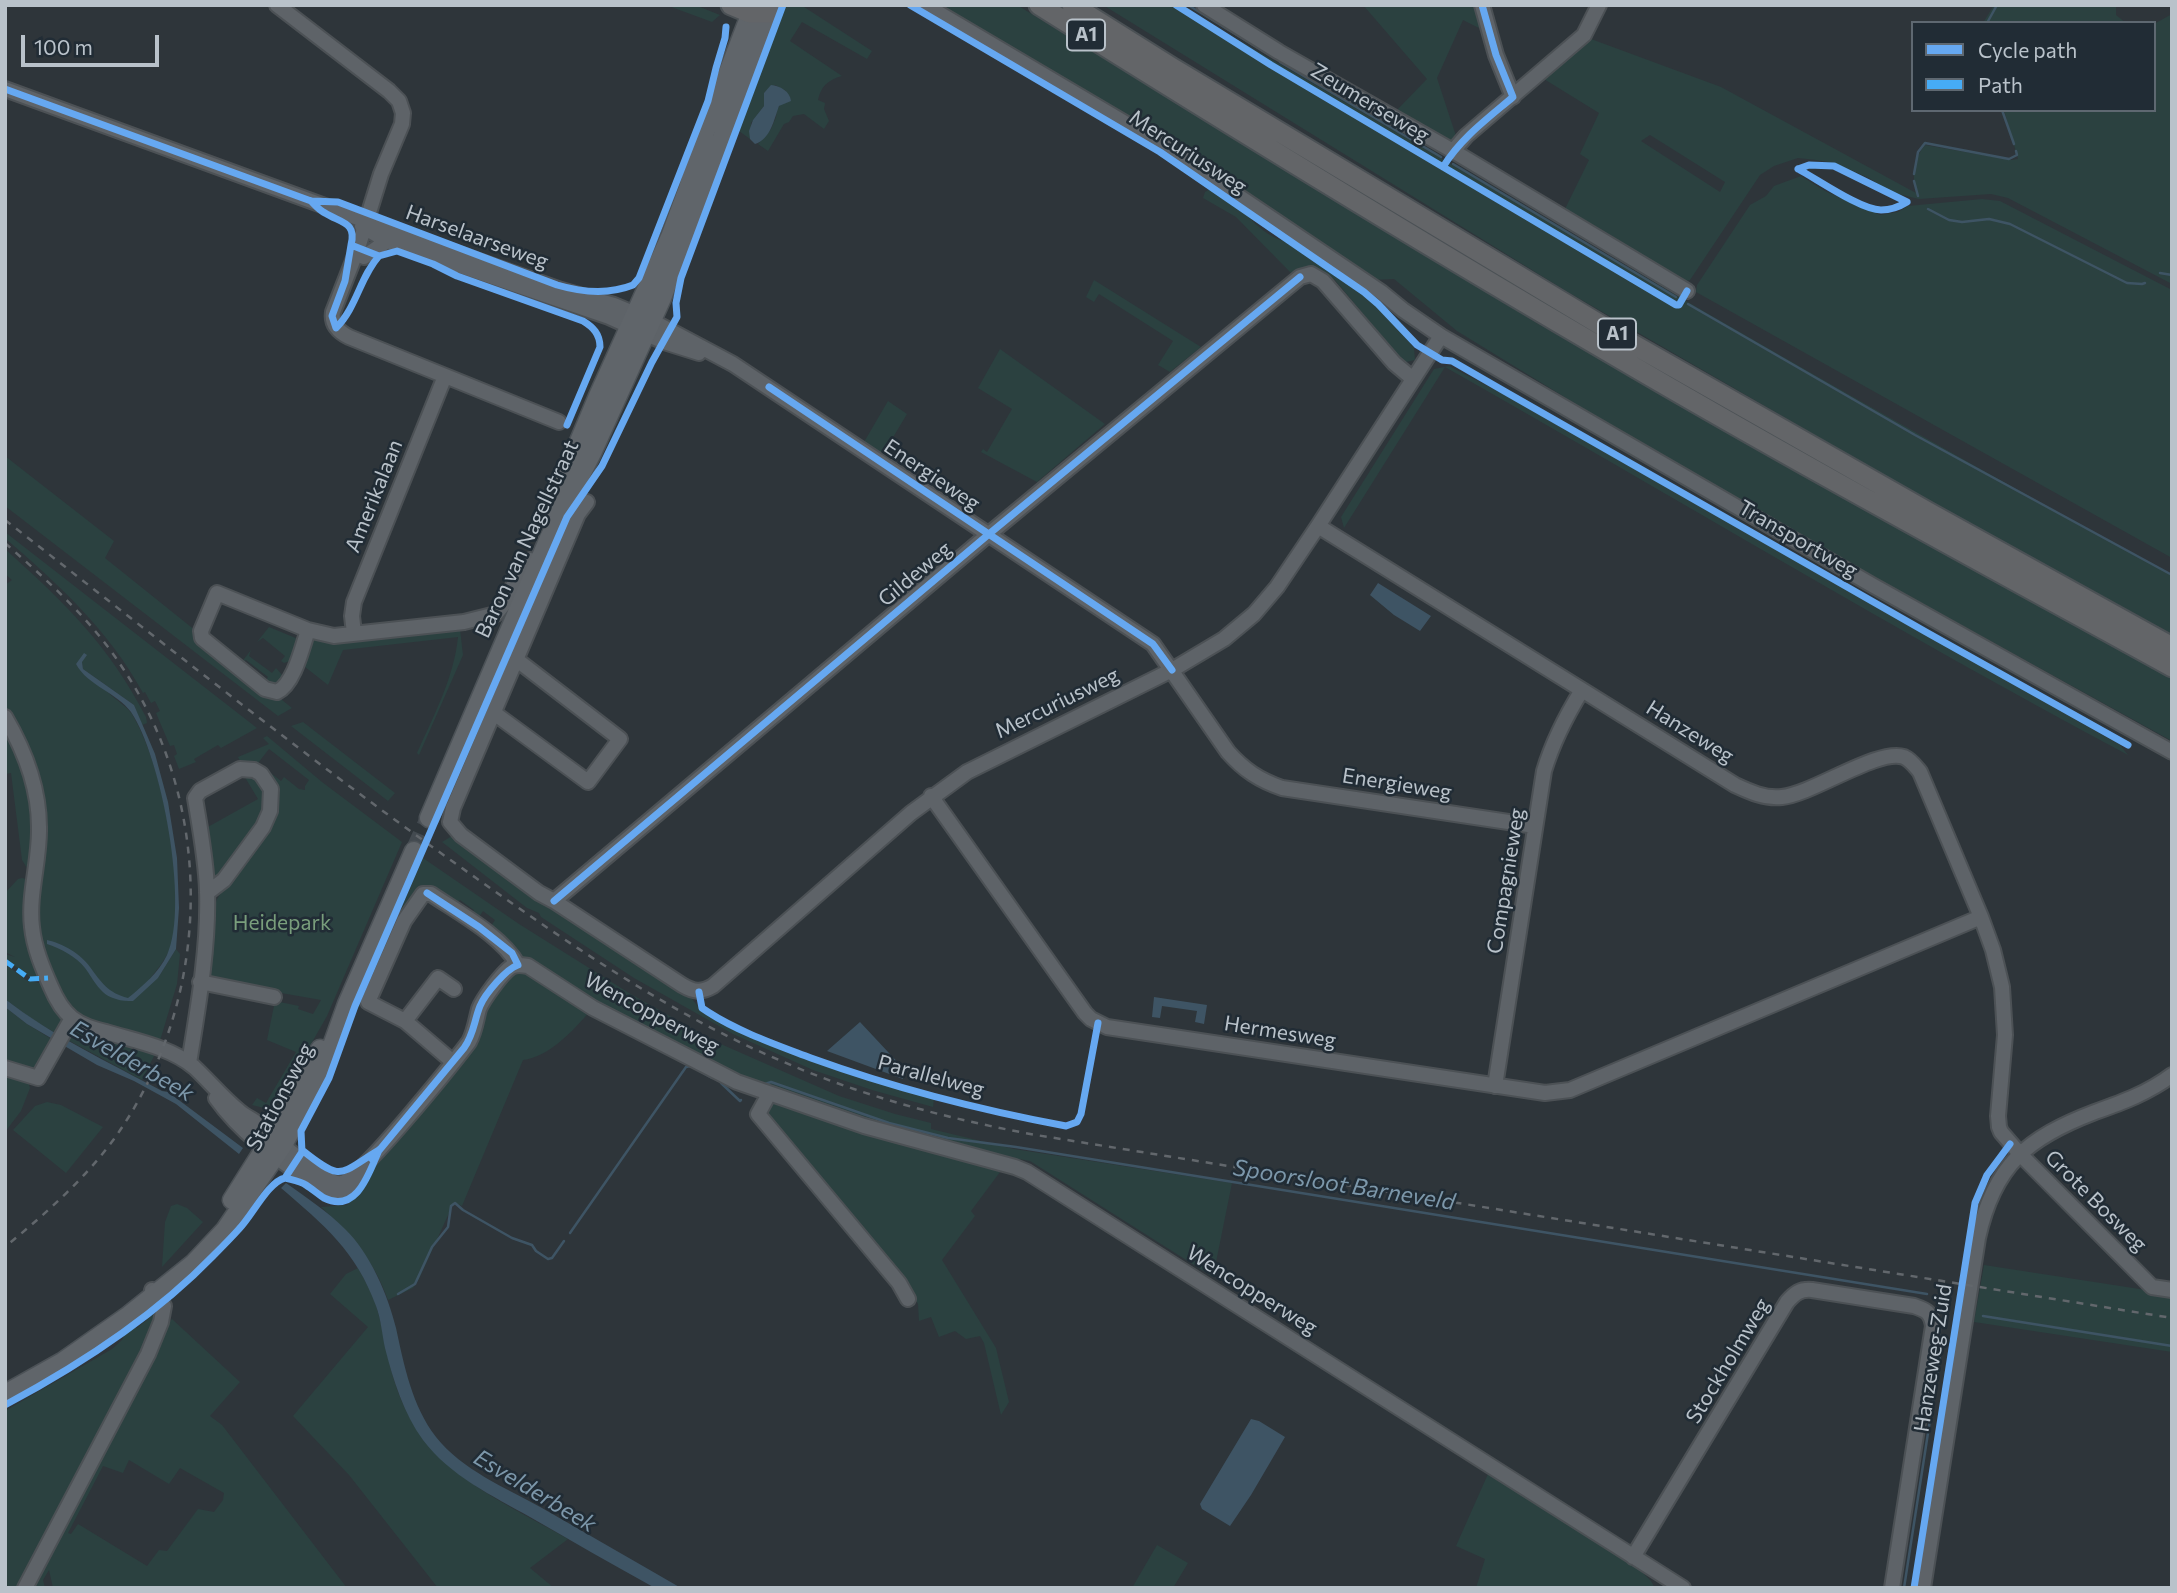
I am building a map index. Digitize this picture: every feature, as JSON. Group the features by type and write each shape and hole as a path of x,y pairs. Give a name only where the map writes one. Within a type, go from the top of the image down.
{"highway":[{"path":"731,5 761,8"},
{"name":"A1","path":"1039,5 1322,180 1619,358 2172,667"},
{"name":"A1","path":"1072,5 1629,341 1928,512 2172,647"}],"main road":[{"name":"Baron van Nagellstraat","path":"641,324 592,453 549,538 426,816 598,396 641,324 687,236 761,8"},
{"name":"Stationsweg","path":"5,1394 62,1362 129,1315 154,1292 194,1263 217,1238 321,1076 347,1004 412,850"}],"street":[{"path":"277,5 389,91 399,101 403,113 402,124 381,174 364,257 336,328"},
{"name":"Mercuriusweg","path":"554,901 682,985 699,992 713,986 932,796 967,772 1172,670 1224,639 1254,614 1277,587 1318,526 1438,340 1399,317 1367,284 1189,162 925,5"},
{"name":"Zeumerseweg","path":"1204,5 1279,52 1453,151 1687,291"},
{"path":"1482,5 1496,55 1513,97"},
{"name":"Zeumerseweg","path":"1453,151 1466,136 1584,35 1599,5"},
{"name":"Harselaarseweg","path":"5,89 346,214 387,241 641,324"},
{"path":"369,227 332,312 336,328 349,337 559,422"},
{"name":"Harselaarseweg","path":"369,227 614,305 641,324"},
{"path":"364,257 387,241"},
{"name":"Gildeweg","path":"554,901 1300,276 1311,274 1324,281 1394,363 1413,379"},
{"name":"Energieweg","path":"641,324 769,387 1153,644 1228,752 1240,765 1266,782 1282,788 1535,826"},
{"name":"Transportweg","path":"1438,340 2172,752"},
{"name":"Transportweg","path":"1438,340 1458,357 1504,380 1864,588 2172,759"},
{"name":"Amerikalaan","path":"354,633 354,601 445,376"},
{"path":"554,901 539,893 461,835 450,822 453,808 578,514 587,502"},
{"name":"Hanzeweg","path":"1318,526 1735,785 1754,794 1784,797 1888,755 1906,758 1920,772 1993,950 2002,987 2005,1056 1999,1127 2000,1132 2023,1157"},
{"name":"Baron van Nagellstraat","path":"354,633 464,622 496,614 530,560"},
{"path":"308,631 289,682 277,692 265,689 205,642 201,635 218,593 308,631 325,635 354,633"},
{"path":"494,713 587,782 620,739 517,660"},
{"name":"Compagnieweg","path":"1495,1086 1544,771 1562,722 1581,690"},
{"path":"5,717 25,754 38,811 38,849 31,910 33,937 52,989 69,1024 38,1078 5,1068"},
{"path":"188,1063 200,982 207,893 205,858 195,798 200,791 240,769 254,770 266,779 271,789 267,820 224,880 207,893"},
{"name":"Hermesweg","path":"932,796 1085,1013 1098,1023 1107,1027 1545,1093 1570,1090 1981,917"},
{"name":"Wencopperweg","path":"405,1021 371,1005 368,999 404,921 423,894 427,893 512,953 518,965 533,968 593,1008 737,1082 864,1126 1027,1172 1683,1588"},
{"path":"69,1024 162,1049 188,1063 206,1079 227,1114 274,1147 302,1161 335,1183 342,1183 351,1179 372,1159 453,1062 473,1035 483,1000 511,968 518,965"},
{"path":"453,989 438,978 405,1021 453,1062"},
{"path":"200,982 274,997"},
{"path":"2023,1157 2053,1129 2144,1093 2172,1075"},
{"path":"2023,1157 2063,1132 2138,1102 2160,1091 2172,1081"},
{"path":"769,1094 758,1114 899,1283 908,1299"},
{"name":"Grote Bosweg","path":"2023,1157 2152,1287 2172,1290"},
{"name":"Hanzeweg-Zuid","path":"1923,1588 1981,1222 1986,1203 1996,1184 2023,1157"},
{"name":"Hanzeweg-Zuid","path":"1929,1588 1988,1222 2001,1190 2023,1157"},
{"name":"Stockholmweg","path":"1633,1557 1787,1303 1797,1292 1803,1289 1812,1290 1914,1306 1931,1315 1933,1325 1892,1588"},
{"path":"25,1588 148,1353 161,1322 164,1306 154,1292"}],"green space":[{"path":"666,5 695,5 720,15 712,22"},
{"path":"786,5 801,5 872,51 867,59 802,22 790,41 842,76 826,84 819,95 818,100 825,103 824,109 829,121 824,129 804,114 793,116 784,124 768,151 758,144 771,129 786,91 775,85 764,93 764,106 751,123 750,139 739,131"},
{"path":"937,5 1017,5 1540,325 2172,677 2172,741 1858,568 1584,409 1457,331 1394,279 1371,280"},
{"path":"1103,5 1178,5 1921,436 2172,574 2172,634 1936,505 1566,291"},
{"path":"1363,5 1478,5 1481,29 1463,20 1437,78 1456,136 1449,142 1396,111 1427,79"},
{"path":"1994,5 2116,5 2116,15 2124,21 1984,21"},
{"path":"2172,14 2172,284 2008,198 1991,194 1919,199 1890,192 1869,178 1834,163 1798,158 1774,166 1760,175 1690,280 1682,282 1565,209 1589,160 1580,154 1599,113 1544,79 1591,39 1721,87 1916,193 1914,168 1925,145 2018,159 2005,112 2156,112 2156,23","holes":["1650,135 1725,182 1720,192 1641,141"]},
{"path":"1801,176 1825,191 1880,215 1898,212 1908,206 1982,199 2000,201 2172,290 2172,558 1696,292 1697,285 1750,205 1766,196 1774,186"},
{"path":"1210,189 1239,208 1268,234 1284,241 1383,308 1414,348 1415,360 1406,362 1400,358 1334,279 1308,266 1291,273 1236,217 1203,198 1205,192"},
{"path":"1094,280 1201,347 1170,372 1158,365 1173,341 1099,294 1094,302 1086,297"},
{"path":"1000,349 1105,424 1037,482 981,452 983,449 987,452 1012,409 978,388"},
{"path":"1449,366 1505,395 2120,745 2128,755 1870,612 1445,367 1344,528 1341,517 1434,369"},
{"path":"888,401 907,414 883,454 864,442"},
{"path":"5,456 114,541 105,558 292,708 278,716 5,506"},
{"path":"5,532 257,728 221,748 218,745 194,759 196,762 179,769 174,756 177,754 174,745 170,746 156,713 160,711 155,701 151,703 145,692 143,693 98,628 63,591 5,538"},
{"path":"5,549 66,607 101,646 146,717 147,723 142,725 134,705 83,669 82,662 76,664 132,714 153,762 168,823 176,886 176,914 172,944 149,980 158,978 176,949 180,954 177,984 159,1044 79,1018 56,989 38,937 42,827 5,711 5,585 12,580 5,574"},
{"path":"269,627 298,639 290,661 281,661 285,656 263,638 257,642"},
{"path":"460,629 463,655 419,755 417,753 452,667 458,637 343,650 328,685 300,663 315,640"},
{"path":"251,650 249,656 272,673 276,668 284,677 278,686 264,683 268,677 246,660 241,663"},
{"path":"303,722 395,793 388,801 291,726"},
{"path":"5,729 17,747 34,811 31,868 27,868 22,860 11,773 5,774"},
{"name":"Heidepark","path":"267,736 322,782 402,842 327,1016 278,1102 273,1107 273,1104 264,1108 252,1105 257,1098 266,1103 296,1052 267,1040 275,1001 299,1006 298,1009 313,1014 321,1000 213,981 208,969 212,913 217,899 230,880 277,787 241,763 238,757 269,744 263,738","holes":["269,749 309,780 305,790 299,789 284,777 281,781 258,763"]},
{"path":"243,774 261,780 268,803 257,831 214,878 211,874 206,828 258,799"},
{"path":"452,836 689,995 700,1009 711,1017 821,1063 934,1099 933,1107 813,1070 733,1034 634,978 541,917 539,913 527,908 442,842"},
{"path":"423,858 519,924 629,993 714,1041 839,1096 931,1123 931,1129 1014,1149 1232,1183 1213,1277 1030,1161 980,1152 888,1129 766,1089 616,1014 523,960 514,948 489,929 495,920 483,911 477,920 470,915 474,910 460,900 455,905 426,886 421,887 400,918 358,1009"},
{"path":"22,878 29,883 39,978 30,977 5,959 5,954 15,957 5,952 5,893"},
{"path":"5,964 26,980 44,984 64,1021 57,1034 5,999"},
{"path":"517,969 529,971 590,1011 569,1034 551,1048 533,1058 523,1060 462,1206 454,1202 413,1288 388,1300 369,1261 342,1227 321,1207 347,1205 360,1193 377,1162 411,1118 487,1002"},
{"path":"5,1007 53,1040 35,1070 5,1061"},
{"path":"77,1027 156,1052 142,1080 66,1039 69,1031"},
{"path":"5,1071 27,1078 30,1088 21,1111 5,1132"},
{"path":"770,1100 856,1130 1003,1168 971,1211 975,1216 942,1260 996,1348 1009,1402 1001,1415 980,1336 966,1339 955,1331 939,1337 931,1317 919,1321 918,1304 914,1296 763,1112"},
{"path":"47,1102 61,1105 103,1127 66,1173 13,1130 35,1106"},
{"path":"177,1204 187,1208 203,1222 162,1267 165,1222 171,1206"},
{"path":"1984,1265 2172,1294 2172,1352 1974,1322"},
{"path":"358,1268 376,1306 394,1380 406,1411 422,1436 441,1458 463,1477 513,1509 568,1539 530,1568 554,1588 438,1588 349,1475 293,1416 368,1327 330,1294 346,1274"},
{"path":"160,1309 166,1325 172,1319 240,1382 210,1416 222,1425 347,1588 53,1588 49,1570 43,1580 45,1588 5,1588 5,1411 112,1349 122,1340 128,1328 137,1328","holes":["129,1460 169,1484 180,1468 224,1493 223,1500 214,1512 198,1509 167,1551 159,1550 147,1566 78,1524 71,1534 68,1533 103,1466 123,1473"]},
{"path":"1488,1474 1638,1568 1655,1588 1476,1588 1485,1559 1456,1546"},
{"path":"1157,1545 1188,1563 1173,1588 1132,1588"}],"water":[{"path":"771,85 789,94 791,101 779,106 765,138 755,144 750,139 749,131 753,120 764,106 764,93"},
{"path":"1378,583 1431,616 1420,631 1394,615 1370,595"},
{"path":"84,653 87,655 82,662 83,669 134,705 155,754 168,802 177,858 179,908 176,949 158,978 133,1001 110,997 78,960 47,944 47,940 71,950 86,962 106,986 128,998 160,967 167,955 173,932 174,868 162,795 153,762 131,712 81,672 76,664"},
{"path":"1154,997 1207,1005 1204,1024 1195,1022 1197,1011 1162,1006 1160,1018 1152,1017"},
{"path":"5,999 81,1048 168,1092 243,1148 239,1154 176,1104 97,1065 27,1024 5,1007"},
{"path":"860,1022 903,1068 903,1079 827,1051"},
{"path":"286,1183 338,1222 370,1262 388,1302 415,1399 428,1425 447,1449 471,1469 681,1588 655,1588 487,1493 459,1475 434,1453 416,1430 400,1396 385,1348 378,1311 359,1270 325,1227 281,1188"},
{"path":"1251,1419 1285,1437 1230,1526 1202,1509 1200,1504"}],"waterway":[{"path":"1188,5 1268,54"},
{"path":"1988,21 1997,5"},
{"path":"1280,62 1441,157"},
{"path":"2003,112 2014,144"},
{"path":"1914,174 1918,152 1925,143 2009,159 2017,155 2016,151"},
{"path":"1453,164 1676,297"},
{"path":"1914,181 1918,196"},
{"path":"1928,209 1949,220 1962,222 1989,219 2010,224 2127,283 2145,283"},
{"path":"2160,273 2172,275"},
{"path":"1688,304 1915,435 2172,575"},
{"name":"Spoorsloot Barneveld","path":"570,1233 686,1067 691,1066 712,1078"},
{"name":"Spoorsloot Barneveld","path":"765,1084 771,1082 889,1123 948,1138 1927,1294"},
{"name":"Spoorsloot Barneveld","path":"721,1083 741,1100"},
{"name":"Spoorsloot Barneveld","path":"398,1294 415,1284 432,1247 448,1227 451,1206 455,1203 512,1238 532,1245 548,1259 552,1258 564,1241"},
{"name":"Spoorsloot Barneveld","path":"1983,1316 2172,1346"},
{"path":"1904,1588 1941,1349"}],"tunnel":[{"path":"414,851 429,818"}],"railway":[{"path":"5,520 356,791 549,929 700,1022 779,1060 841,1085 938,1114 1036,1135 2172,1318"},
{"path":"5,543 54,587 112,652 154,725 175,784 188,844 191,906 185,968 170,1028 146,1085 114,1139 90,1169 5,1247"}],"marked path":[{"path":"5,961 30,979 48,978"}],"cycle path":[{"path":"5,1405 88,1356 166,1299 236,1232 266,1192 285,1178 302,1152 301,1131 329,1078 355,1006 567,517 602,466 677,317 676,303 681,278 783,5"},
{"path":"910,5 1160,152 1364,292 1417,345 1442,360 1452,361 2128,745"},
{"path":"1176,5 1271,65 1676,305 1679,305 1687,291"},
{"path":"1443,167 1466,138 1513,97 1496,55 1482,5"},
{"path":"5,89 311,201 338,202 557,285 585,291 604,291 633,285 639,278 708,101 726,27"},
{"path":"1798,169 1809,165 1834,166 1907,202"},
{"path":"1798,169 1872,209 1888,209 1907,202"},
{"path":"311,201 321,211 350,227 351,245 379,256 397,251 457,276 583,321 590,326 597,335 600,347 567,425"},
{"path":"351,245 345,281 332,316 336,328 349,311 367,273 379,256"},
{"path":"554,901 989,534 1300,277"},
{"path":"769,387 1153,644 1172,670"},
{"path":"372,1159 464,1048 472,1033 480,1006 491,989 508,971 518,965 512,953 479,927 427,893"},
{"name":"Parallelweg","path":"699,992 702,1008 720,1019 758,1038 811,1058 937,1097 1066,1126 1077,1122 1081,1114 1098,1023"},
{"path":"1914,1588 1975,1203 1987,1175 2010,1144"},
{"path":"302,1150 334,1171 348,1169 379,1150"},
{"path":"285,1178 304,1184 324,1198 345,1200 360,1189 379,1150"}],"water label":[{"name":"Esvelderbeek","path":"132,1061"},
{"name":"Esvelderbeek","path":"535,1491"}]}
